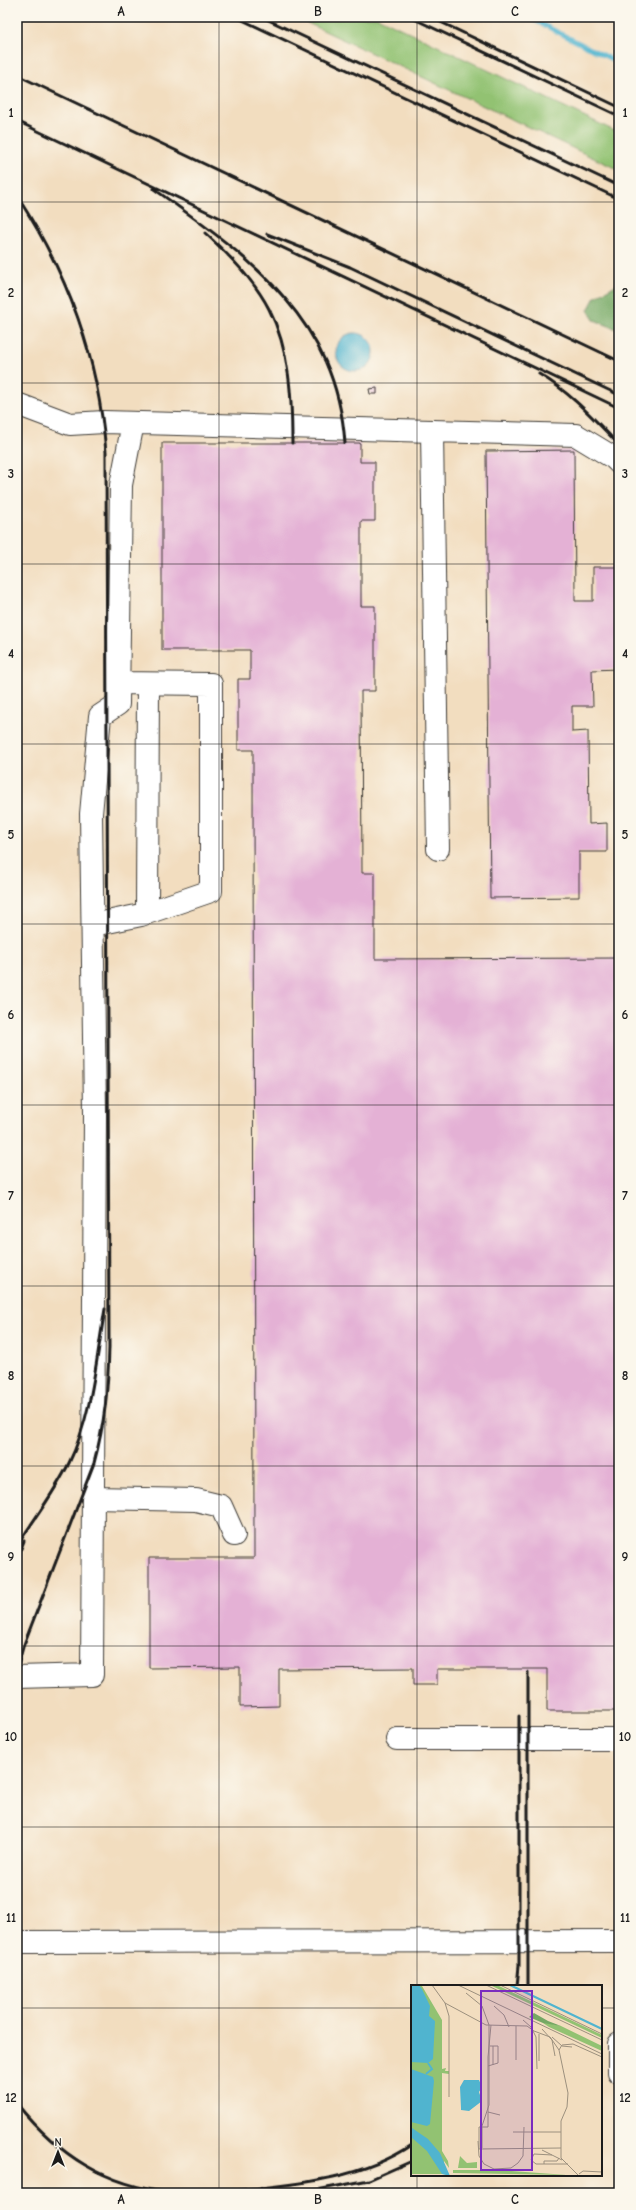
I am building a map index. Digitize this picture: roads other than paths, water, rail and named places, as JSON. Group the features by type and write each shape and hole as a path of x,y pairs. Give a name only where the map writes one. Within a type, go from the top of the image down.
{"lane":[{"path":"17,404 70,424 133,423 576,435 614,458 619,463"},
{"path":"17,1677 92,1675 95,1112 91,814 100,716 118,704 121,485 133,423"},
{"path":"432,431 438,849"},
{"path":"93,925 147,913 211,891 211,684 118,683"},
{"path":"147,913 148,684"},
{"path":"93,1498 196,1500 221,1506 234,1535"},
{"path":"397,1739 619,1739"},
{"path":"17,1942 619,1941"},
{"path":"619,2044 619,2072"}],"water":[{"path":"351,333 359,333 369,338 373,345 373,359 369,366 359,371 351,371 341,366 339,363 336,356 336,348 341,338 344,336"}],"waterway":[{"path":"528,17 619,63"}],"railway":[{"path":"236,17 619,199"},
{"path":"262,17 619,186"},
{"path":"410,17 619,116"},
{"path":"430,17 619,107"},
{"path":"17,75 619,361"},
{"path":"17,121 619,408"},
{"path":"154,189 189,214 253,266 281,294 305,325 325,360 338,399 345,443"},
{"path":"17,196 52,256 78,318 96,383 106,452 109,1347 105,1406 101,1434 94,1463 23,1647 17,1669"},
{"path":"205,233 232,259 256,288 269,309 276,325 286,358 290,392 292,443"},
{"path":"267,234 350,267 619,395"},
{"path":"539,374 561,389 591,416 619,445"},
{"path":"17,1546 57,1484 77,1445 92,1388 105,1309"},
{"path":"17,1559 24,1541"},
{"path":"528,1672 528,1985"},
{"path":"517,1985 519,1966 519,1716"},
{"path":"17,2104 50,2139 85,2165 104,2175 125,2183 171,2193"},
{"path":"217,2193 292,2184 343,2175 390,2158 411,2146"},
{"path":"301,2193 369,2180 411,2161"}]}
